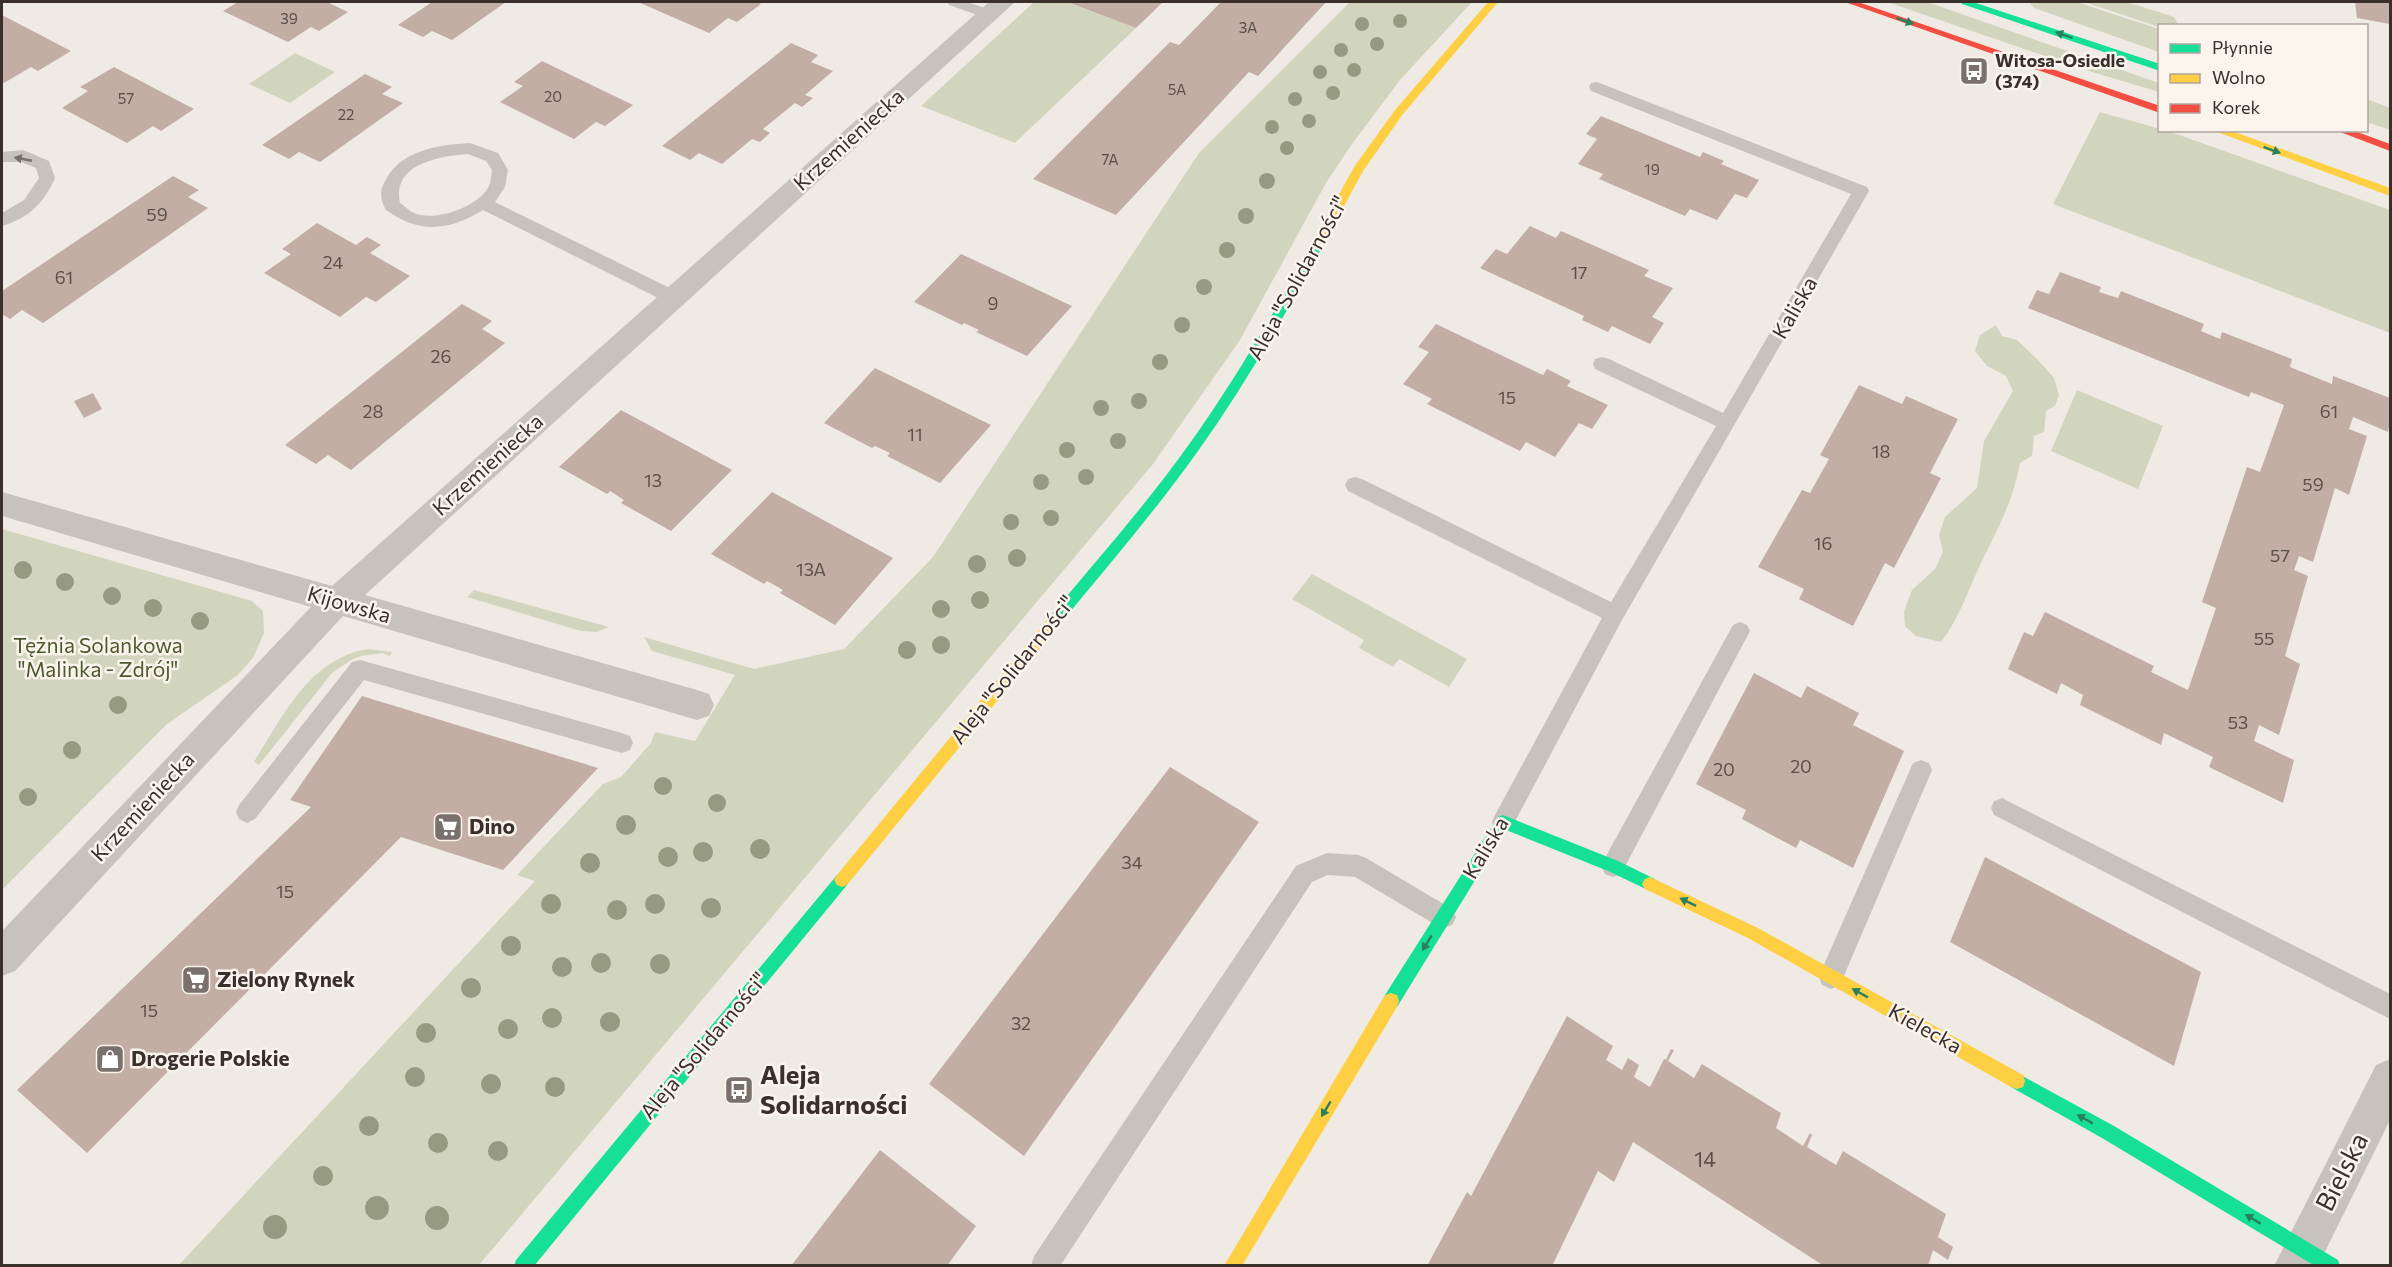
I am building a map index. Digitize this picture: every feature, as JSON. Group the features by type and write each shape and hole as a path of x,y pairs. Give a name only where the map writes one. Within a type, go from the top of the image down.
{"street":[{"name":"Aleja \"Solidarności\"","path":"522,1266 1172,477 1208,427 1279,318 1358,170 1399,112 1493,2"},
{"path":"1850,2 2158,109"},
{"path":"1969,2 2158,67"},
{"name":"Krzemieniecka","path":"2,958 337,601 996,8"},
{"name":"Aleja \"Solidarności\"","path":"1458,43 1501,14"},
{"path":"2223,132 2391,192"},
{"path":"2346,132 2391,148"},
{"name":"Kijowska","path":"2,504 697,705"},
{"name":"Kielecka","path":"1503,822 1613,866 1753,933 2108,1132 2310,1260"},
{"name":"Kaliska","path":"1232,1266 1503,822"},
{"name":"Bielska","path":"2310,1260 2391,1079"}],"lane":[{"path":"954,2 996,8"},
{"name":"Kaliska","path":"1503,822 1615,614 1861,191 1597,87"},
{"path":"470,148 492,157 500,170 497,188 483,203 454,218 432,221 413,220 392,206 389,188 399,172 420,157 440,150 470,148"},
{"path":"2,158 23,156 43,165 47,178 39,197 21,212 2,220"},
{"path":"483,203 674,298"},
{"path":"1602,364 1727,423"},
{"path":"1355,485 1615,614"},
{"path":"1613,866 1740,631"},
{"path":"247,812 360,669 622,743"},
{"path":"1831,977 1921,770"},
{"path":"2002,808 2391,1007"},
{"path":"1044,1266 1304,874 1327,864 1358,866 1444,917"}],"green space":[{"path":"1034,2 1066,2 1136,28 1015,143 921,106"},
{"path":"1350,2 1472,2 1400,80 1352,144 1326,183 1240,340 1153,464 479,1265 179,1265 535,881 517,875 603,784 621,777 651,743 655,732 695,741 735,675 652,651 644,637 754,669 844,649 933,557 1199,153"},
{"path":"1887,2 1927,2 2158,83 2158,92 2089,71"},
{"path":"2029,2 2077,2 2158,29 2158,52 2034,8"},
{"path":"2084,2 2127,2 2174,17 2178,24 2158,24 2158,27"},
{"path":"295,53 335,72 290,103 249,84"},
{"path":"2368,99 2390,108 2390,130 2368,122"},
{"path":"2100,112 2158,128 2158,132 2171,132 2390,210 2390,333 2053,204"},
{"path":"1996,325 2002,336 2017,340 2038,360 2054,378 2059,395 2055,406 2046,411 2044,432 2034,436 2032,456 2020,463 2004,515 1959,613 1941,642 1916,636 1905,626 1904,611 1912,590 1935,569 1943,552 1939,535 1945,517 1977,488 1984,441 2013,391 2006,376 1987,366 1975,351 1980,335"},
{"path":"2077,390 2163,426 2138,489 2051,451"},
{"name":"Tężnia Solankowa \"Malinka - Zdrój\"","path":"2,529 252,601 263,611 264,633 253,658 238,675 167,724 2,890"},
{"path":"1312,574 1467,659 1449,687 1399,659 1393,667 1359,648 1364,640 1292,599"},
{"path":"474,590 609,627 597,632 581,631 467,597"},
{"path":"368,649 392,652 390,656 382,653 361,656 332,673 259,765 254,762 287,709 314,677 330,664"}],"building":[{"path":"238,2 327,2 348,12 319,31 311,27 288,42 223,11"},
{"path":"432,2 506,2 452,40 432,31 423,37 398,25"},
{"path":"638,2 756,2 761,4 737,22 728,18 709,33"},
{"path":"1067,2 1163,2 1136,28"},
{"path":"1221,2 1326,2 1258,76 1249,72 1116,215 1033,179 1170,42 1179,45"},
{"path":"2355,2 2390,2 2390,24 2357,18"},
{"path":"2,15 71,51 38,71 31,67 4,83 2,82"},
{"path":"791,43 818,55 811,62 833,71 805,95 813,98 802,107 795,103 763,129 770,133 760,142 752,139 722,164 699,153 690,160 662,146"},
{"path":"542,61 633,105 605,126 596,122 574,139 500,102 523,86 514,82"},
{"path":"114,67 194,109 161,131 153,126 127,143 62,108 88,91 80,87"},
{"path":"365,74 392,87 382,94 403,103 320,162 299,152 289,159 262,145"},
{"path":"1601,116 1700,157 1703,152 1724,161 1721,164 1759,180 1747,198 1735,194 1717,220 1690,209 1685,216 1599,179 1603,174 1578,164 1597,139 1586,134"},
{"path":"173,176 199,190 188,197 208,208 43,323 22,310 10,319 2,314 2,291"},
{"path":"317,223 356,245 367,237 381,245 370,253 410,276 376,302 366,297 340,317 264,273 291,254 282,249"},
{"path":"1530,226 1556,238 1561,231 1649,270 1644,276 1673,288 1652,317 1664,323 1650,344 1612,326 1608,332 1582,320 1584,316 1480,268 1496,249 1507,254"},
{"path":"961,254 1072,306 1027,356 976,332 979,330 964,323 962,325 914,302"},
{"path":"2060,272 2101,287 2099,292 2118,298 2121,291 2204,324 2201,331 2220,339 2222,332 2292,359 2290,367 2332,384 2333,376 2390,398 2388,432 2353,417 2349,429 2367,436 2349,495 2335,488 2313,562 2299,556 2294,570 2308,576 2285,656 2300,664 2279,735 2259,725 2254,741 2294,760 2283,803 2209,767 2213,757 2164,733 2161,745 2080,705 2083,695 2061,683 2057,694 2008,669 2024,632 2033,636 2045,612 2154,666 2151,672 2188,690 2216,608 2202,602 2247,467 2260,472 2284,405 2251,392 2249,397 2028,308 2037,290 2049,294"},
{"path":"462,304 492,321 482,329 505,343 351,470 328,455 316,464 285,445"},
{"path":"1436,324 1543,375 1547,369 1571,381 1567,386 1608,405 1592,429 1579,423 1555,457 1526,442 1520,451 1427,404 1432,399 1403,384 1429,352 1418,347"},
{"path":"875,368 991,425 940,483 887,456 890,453 875,446 872,448 824,423"},
{"path":"1859,385 1902,404 1906,396 1958,419 1930,473 1941,478 1894,568 1885,563 1853,626 1799,599 1804,589 1758,567 1802,490 1810,493 1829,459 1820,455"},
{"path":"93,393 102,409 84,418 74,401"},
{"path":"621,410 732,470 671,531 621,503 624,500 610,491 607,494 559,467"},
{"path":"772,492 893,558 835,625 780,593 783,590 767,581 764,584 711,554"},
{"path":"1754,673 1801,698 1807,686 1859,713 1853,725 1904,751 1853,868 1800,840 1796,848 1742,819 1746,810 1696,784"},
{"name":"Zielony Rynek","path":"362,696 598,768 503,870 401,837 87,1153 17,1090 311,807 290,800"},
{"path":"1170,767 1259,822 1024,1156 929,1084"},
{"path":"1985,857 2201,972 2174,1066 1950,942"},
{"path":"1567,1016 1613,1046 1606,1060 1622,1070 1628,1058 1639,1065 1634,1077 1650,1087 1664,1059 1666,1060 1671,1049 1674,1050 1668,1061 1694,1078 1702,1064 1781,1113 1776,1128 1803,1146 1810,1133 1812,1135 1807,1147 1836,1165 1843,1151 1946,1214 1938,1237 1953,1247 1948,1260 1933,1250 1928,1266 1824,1266 1633,1142 1614,1182 1598,1171 1552,1266 1427,1266 1467,1192 1471,1196"},
{"path":"880,1150 976,1226 947,1266 791,1266"}],"traffic: fast":[{"path":"1965,2 2158,67"},
{"path":"1051,625 1143,514 1213,420 1250,363 1318,244"},
{"path":"1391,1001 1503,822 1613,866 1650,884"},
{"path":"522,1266 842,880"},
{"path":"2017,1081 2108,1132 2332,1266"}],"traffic: slow":[{"path":"1318,244 1358,170 1399,112 1493,2"},
{"path":"2223,132 2390,192"},
{"path":"842,880 1051,625"},
{"path":"1650,884 1753,933 2017,1081"},
{"path":"1232,1266 1391,1001"}],"traffic: jam":[{"path":"1850,2 2158,109"},
{"path":"2346,132 2390,148"}],"place":[{"name":"Witosa-Osiedle (374)","path":"1974,71"},
{"name":"Dino","path":"448,827"},
{"name":"Zielony Rynek","path":"196,980"},
{"name":"Drogerie Polskie","path":"110,1059"},
{"name":"Aleja Solidarności","path":"739,1090"}]}
